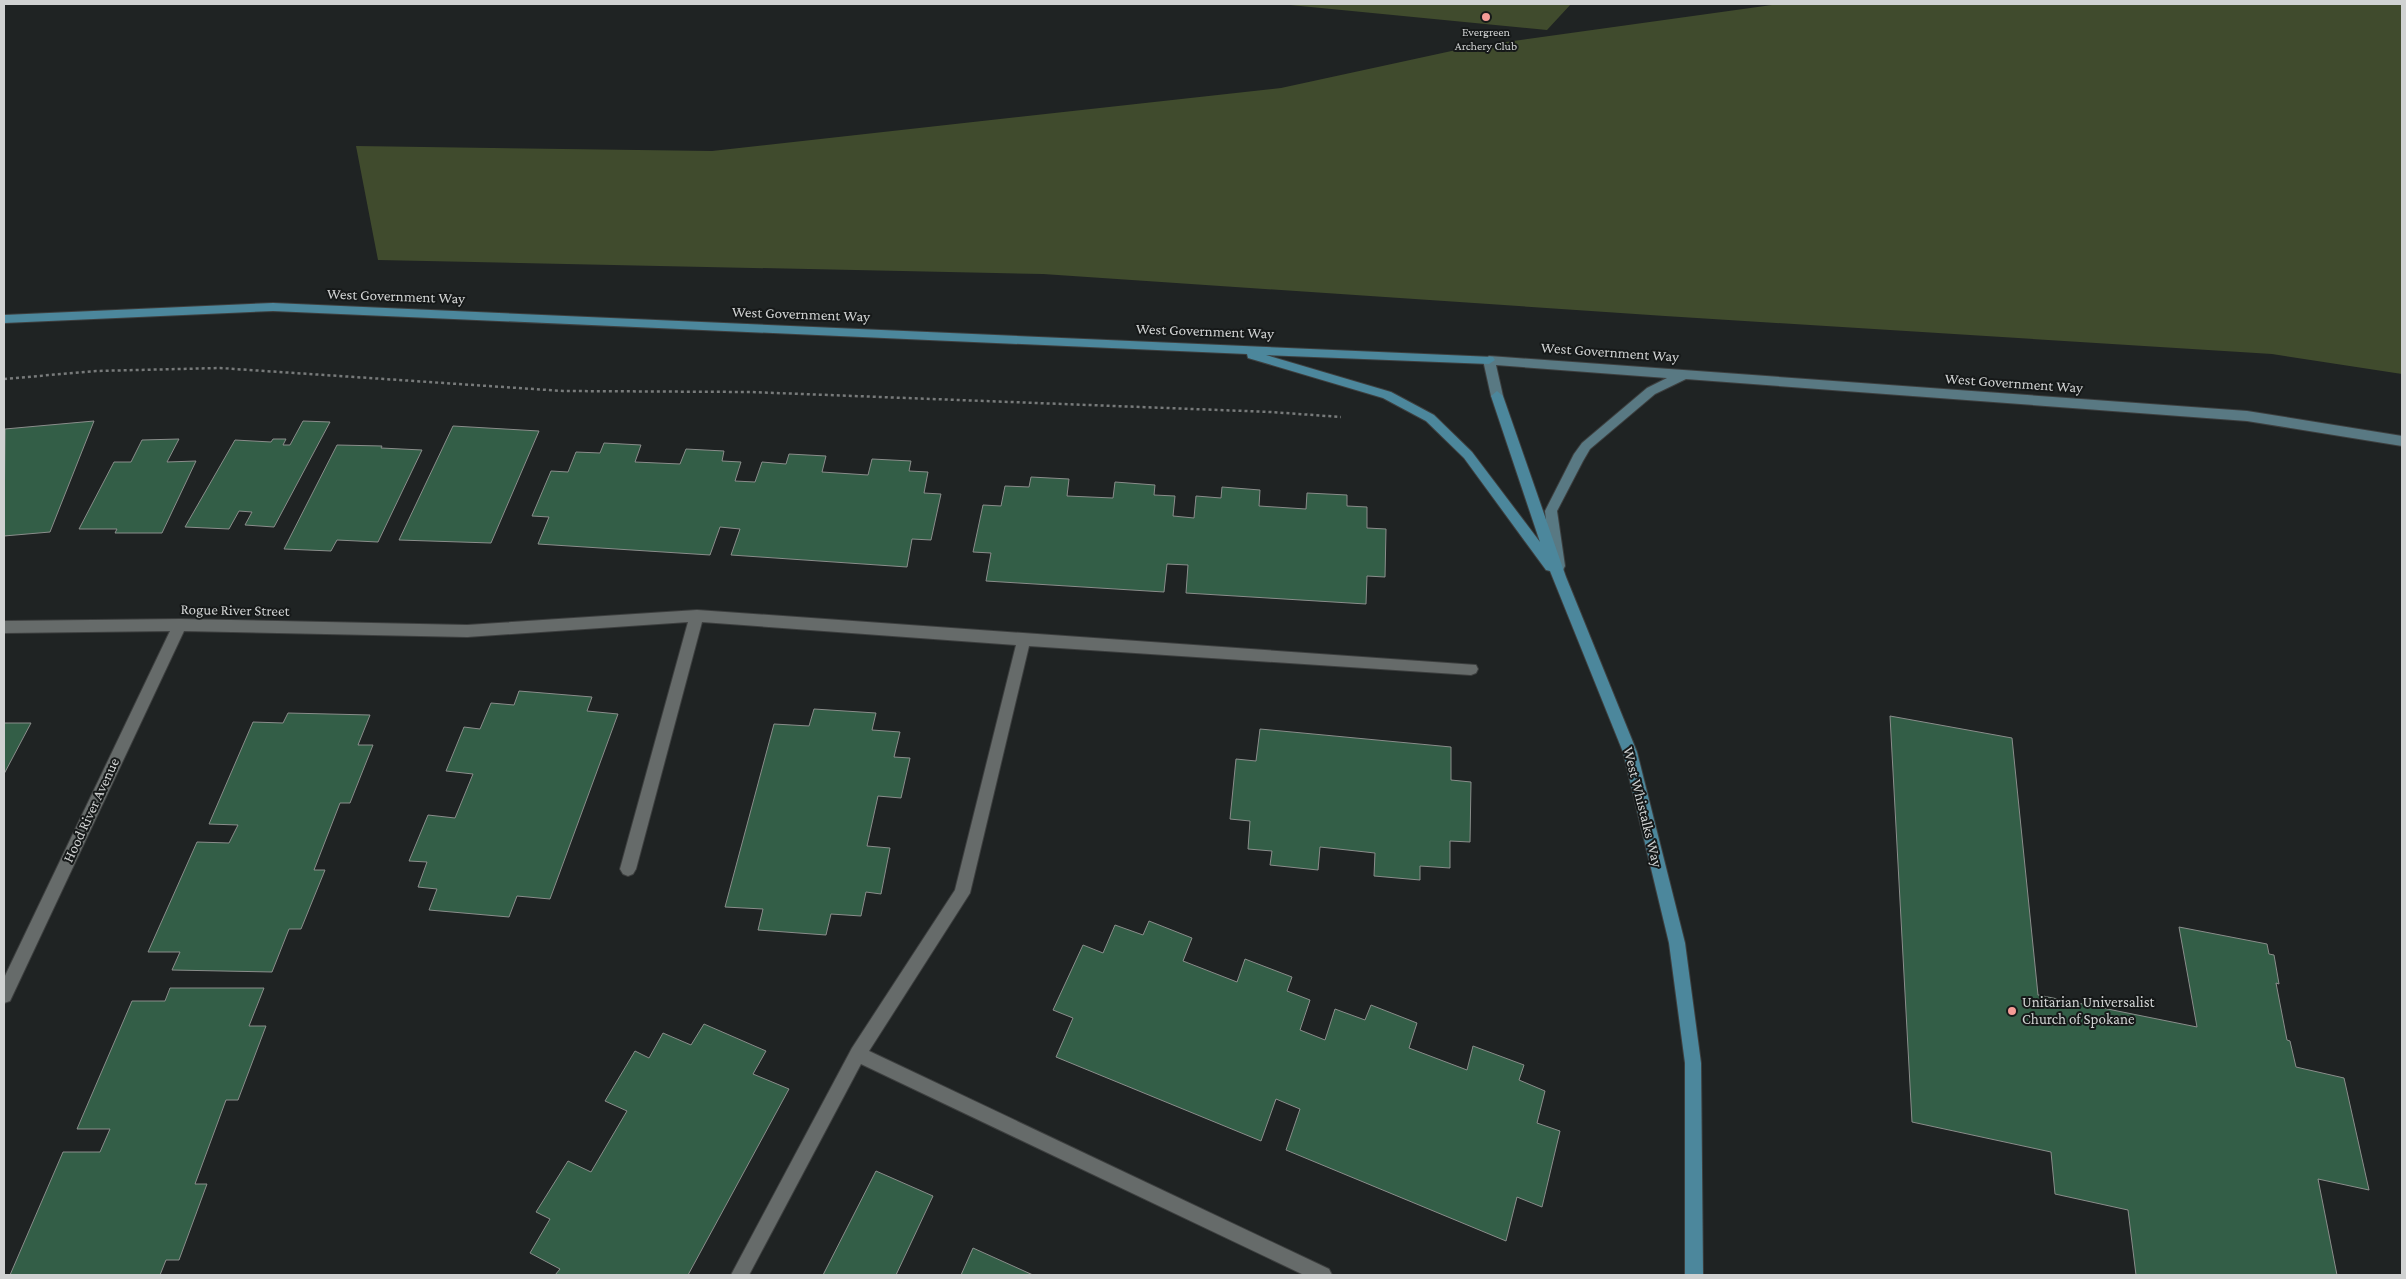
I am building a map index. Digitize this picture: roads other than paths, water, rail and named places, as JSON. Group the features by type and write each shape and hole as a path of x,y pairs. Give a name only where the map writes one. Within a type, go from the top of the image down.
{"main road":[{"name":"West Government Way","path":"4,319 273,307 1489,360 2246,416 2402,441"},
{"path":"1232,349 1387,395 1430,418 1468,455 1559,577"},
{"name":"West Whistalks Way","path":"1489,360 1496,396 1559,577 1630,752 1677,943 1693,1063 1694,1275"},
{"path":"1559,577 1551,511 1578,458 1586,446 1651,391 1685,374"}],"street":[{"name":"Rogue River Street","path":"4,627 180,625 466,631 696,616 1024,640 1471,669"},
{"path":"628,869 696,616"},
{"name":"Hood River Avenue","path":"4,995 180,625"},
{"path":"740,1275 858,1054 962,893 1024,640"},
{"path":"858,1054 1323,1275"}],"place":[{"name":"Evergreen Archery Club","path":"1486,17"},
{"name":"Unitarian Universalist Church of Spokane","path":"2012,1011"}]}
